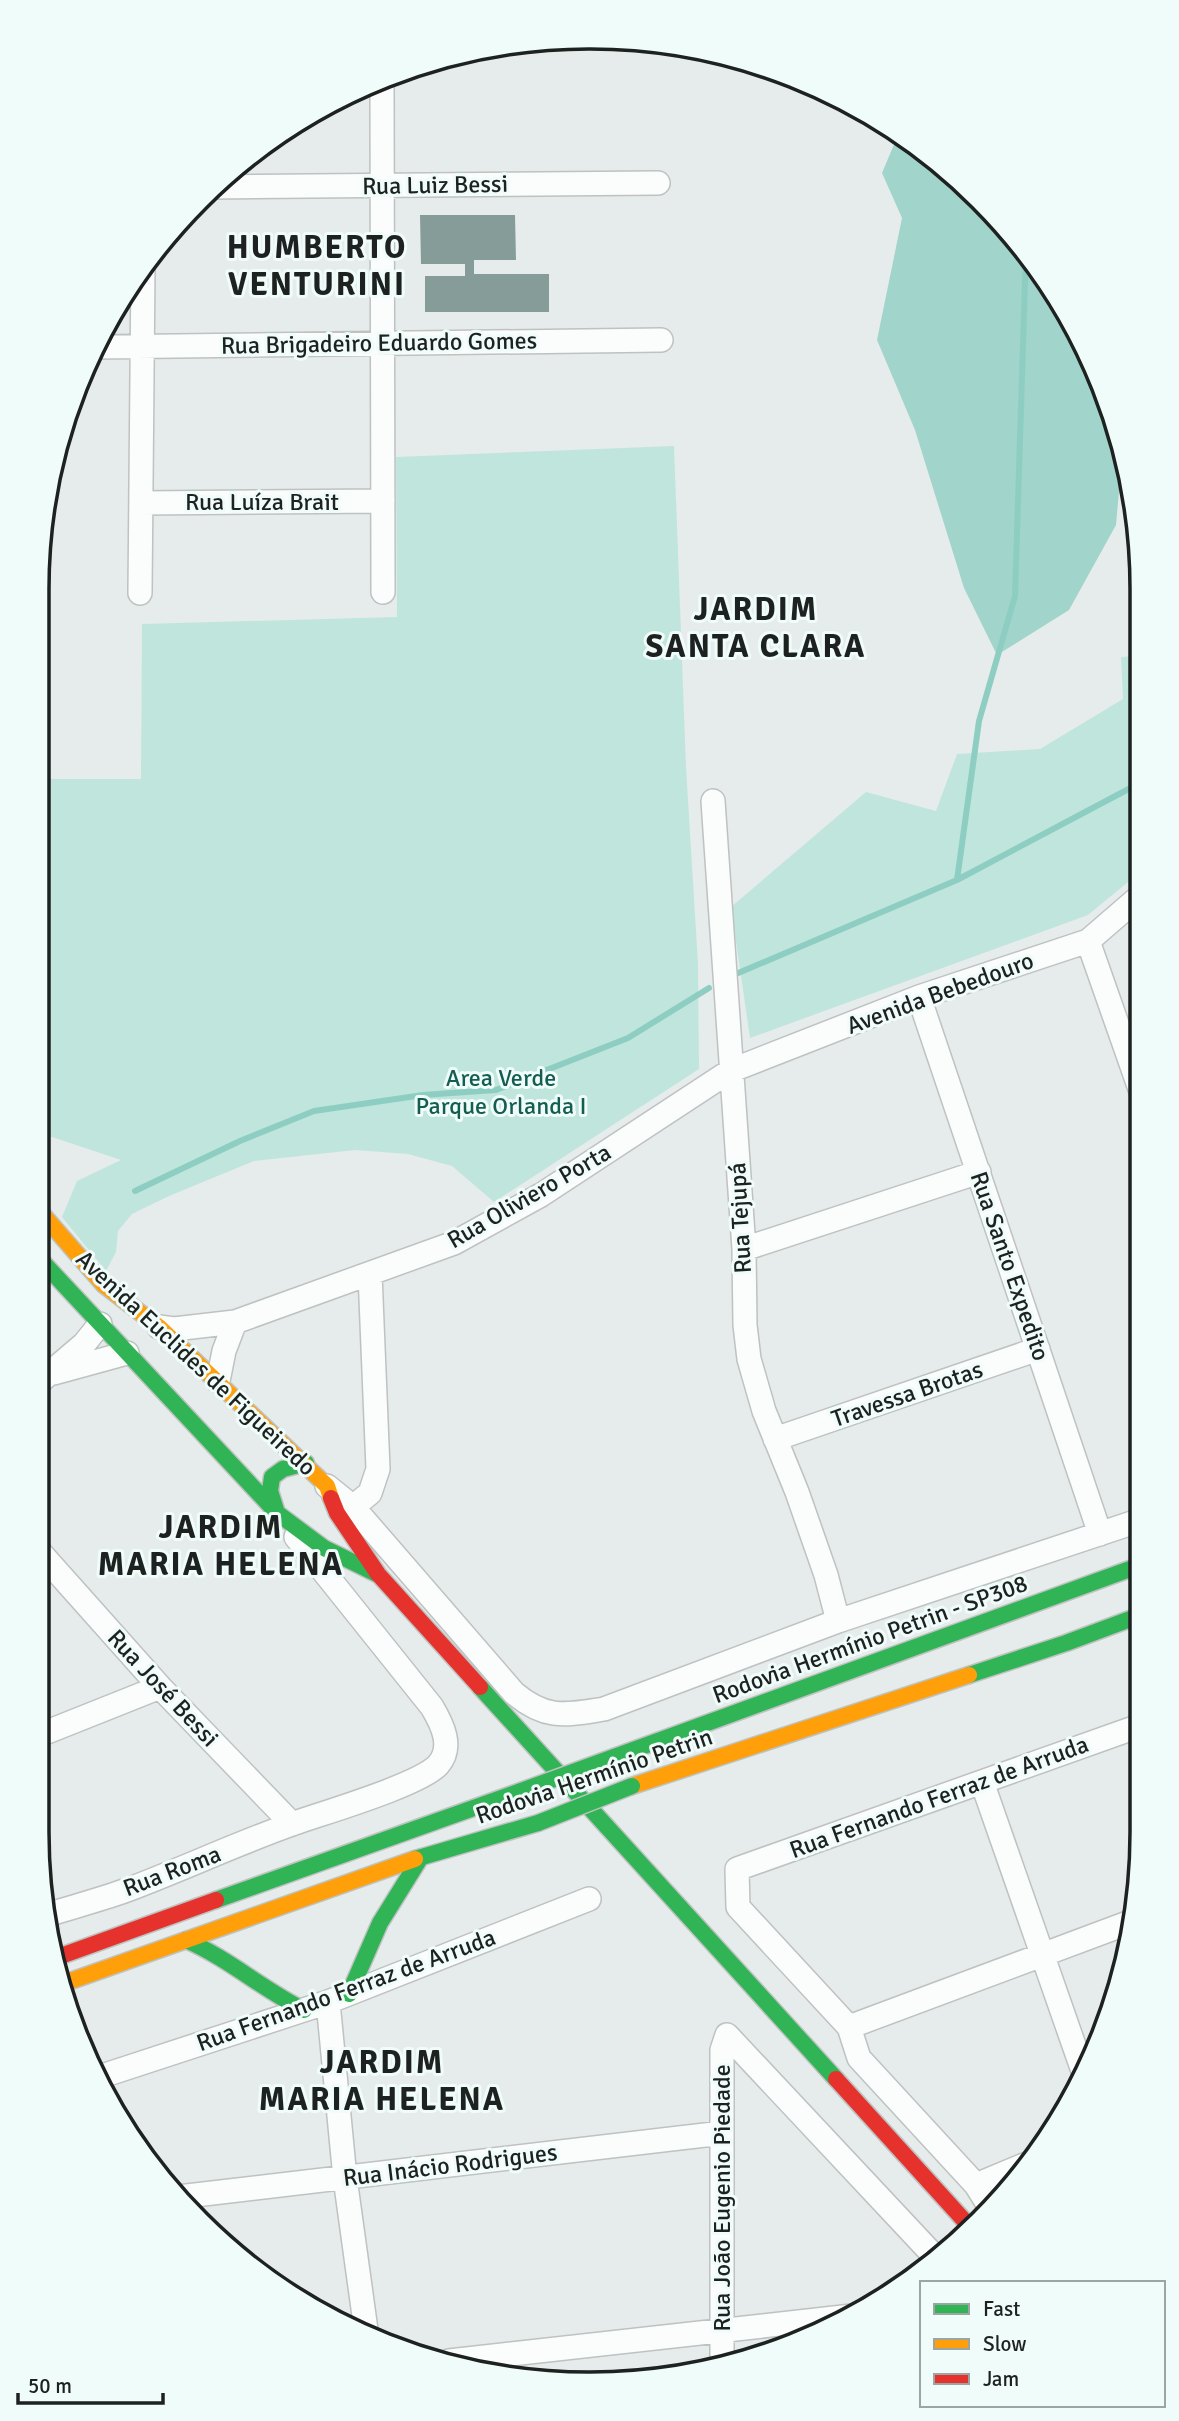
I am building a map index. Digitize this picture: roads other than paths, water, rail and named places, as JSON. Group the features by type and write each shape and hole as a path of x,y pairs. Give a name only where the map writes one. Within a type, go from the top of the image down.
{"main road":[{"name":"Avenida Euclides de Figueiredo","path":"49,1222 104,1285 159,1327 207,1392 306,1464 327,1486 338,1513 378,1574"},
{"name":"Avenida Euclides de Figueiredo","path":"49,1269 277,1513 324,1548 378,1574"},
{"path":"150,1375 184,1399 207,1392"},
{"path":"277,1513 269,1494 268,1483 271,1475 282,1468 306,1464"},
{"name":"Rodovia Hermínio Petrin - SP308","path":"614,1757 1130,1569"},
{"path":"378,1574 965,2221"},
{"name":"Rodovia Hermínio Petrin","path":"70,1981 421,1857 538,1823 632,1787 1130,1619"},
{"name":"Rodovia Hermínio Petrin","path":"63,1956 614,1757"},
{"path":"339,1998 358,1967 389,1902 421,1857"},
{"path":"186,1940 215,1953 280,1998 304,2010"}],"street":[{"path":"382,90 383,592"},
{"name":"Rua Luiz Bessi","path":"229,187 658,183"},
{"path":"139,593 143,285"},
{"name":"Rua Brigadeiro Eduardo Gomes","path":"107,346 662,340"},
{"name":"Rua Luíza Brait","path":"141,503 383,501"},
{"name":"Rua Tejupá","path":"713,801 744,1250 744,1315 749,1359 764,1410 826,1575 838,1621"},
{"name":"Avenida Bebedouro","path":"730,1071 919,997 1088,941 1130,905"},
{"path":"1088,941 1130,1061"},
{"name":"Rua Santo Expedito","path":"919,997 1100,1534"},
{"name":"Rua Oliviero Porta","path":"159,1327 174,1329 235,1322 370,1275 454,1242 541,1195 730,1071"},
{"path":"744,1250 979,1172"},
{"path":"353,1507 370,1493 379,1469 370,1275"},
{"path":"207,1392 235,1322"},
{"path":"49,1373 84,1345 100,1324"},
{"name":"Travessa Brotas","path":"775,1438 1038,1349"},
{"path":"49,1377 128,1353"},
{"name":"Avenida Euclides de Figueiredo","path":"327,1486 353,1507 514,1693 526,1703 549,1714 565,1715 604,1709 838,1621"},
{"name":"Avenida Euclides de Figueiredo","path":"277,1513 432,1707 443,1726 446,1740"},
{"path":"838,1621 1130,1524"},
{"name":"Rua José Bessi","path":"49,1562 160,1687 292,1824"},
{"path":"49,1731 160,1687"},
{"name":"Rua Fernando Ferraz de Arruda","path":"849,2027 738,1907 737,1869 1130,1729"},
{"name":"Rua Roma","path":"55,1912 125,1890 428,1773 439,1764 446,1752 446,1740"},
{"path":"982,1782 1079,2060"},
{"name":"Rua Fernando Ferraz de Arruda","path":"107,2074 339,1998 589,1899"},
{"path":"985,2200 976,2185 859,2058 849,2027 1122,1926"},
{"path":"339,1998 345,2178 365,2323"},
{"name":"Rua João Eugenio Piedade","path":"722,2356 722,2050 727,2035 930,2251"},
{"name":"Rua Inácio Rodrigues","path":"190,2196 722,2133"},
{"path":"976,2185 1010,2171"},
{"path":"470,2359 822,2319"}],"waterway":[{"path":"957,880 979,721 1015,596 1025,270"},
{"path":"729,977 957,880 1130,788"},
{"path":"135,1191 240,1141 314,1111 423,1095 496,1090 628,1038 709,988"}],"district":[{"name":"HUMBERTO VENTURINI","path":"317,266"},
{"name":"JARDIM SANTA CLARA","path":"756,628"},
{"name":"JARDIM MARIA HELENA","path":"221,1546"},
{"name":"JARDIM MARIA HELENA","path":"382,2080"}],"park label":[{"name":"Area Verde Parque Orlanda I","path":"501,1092"}]}
